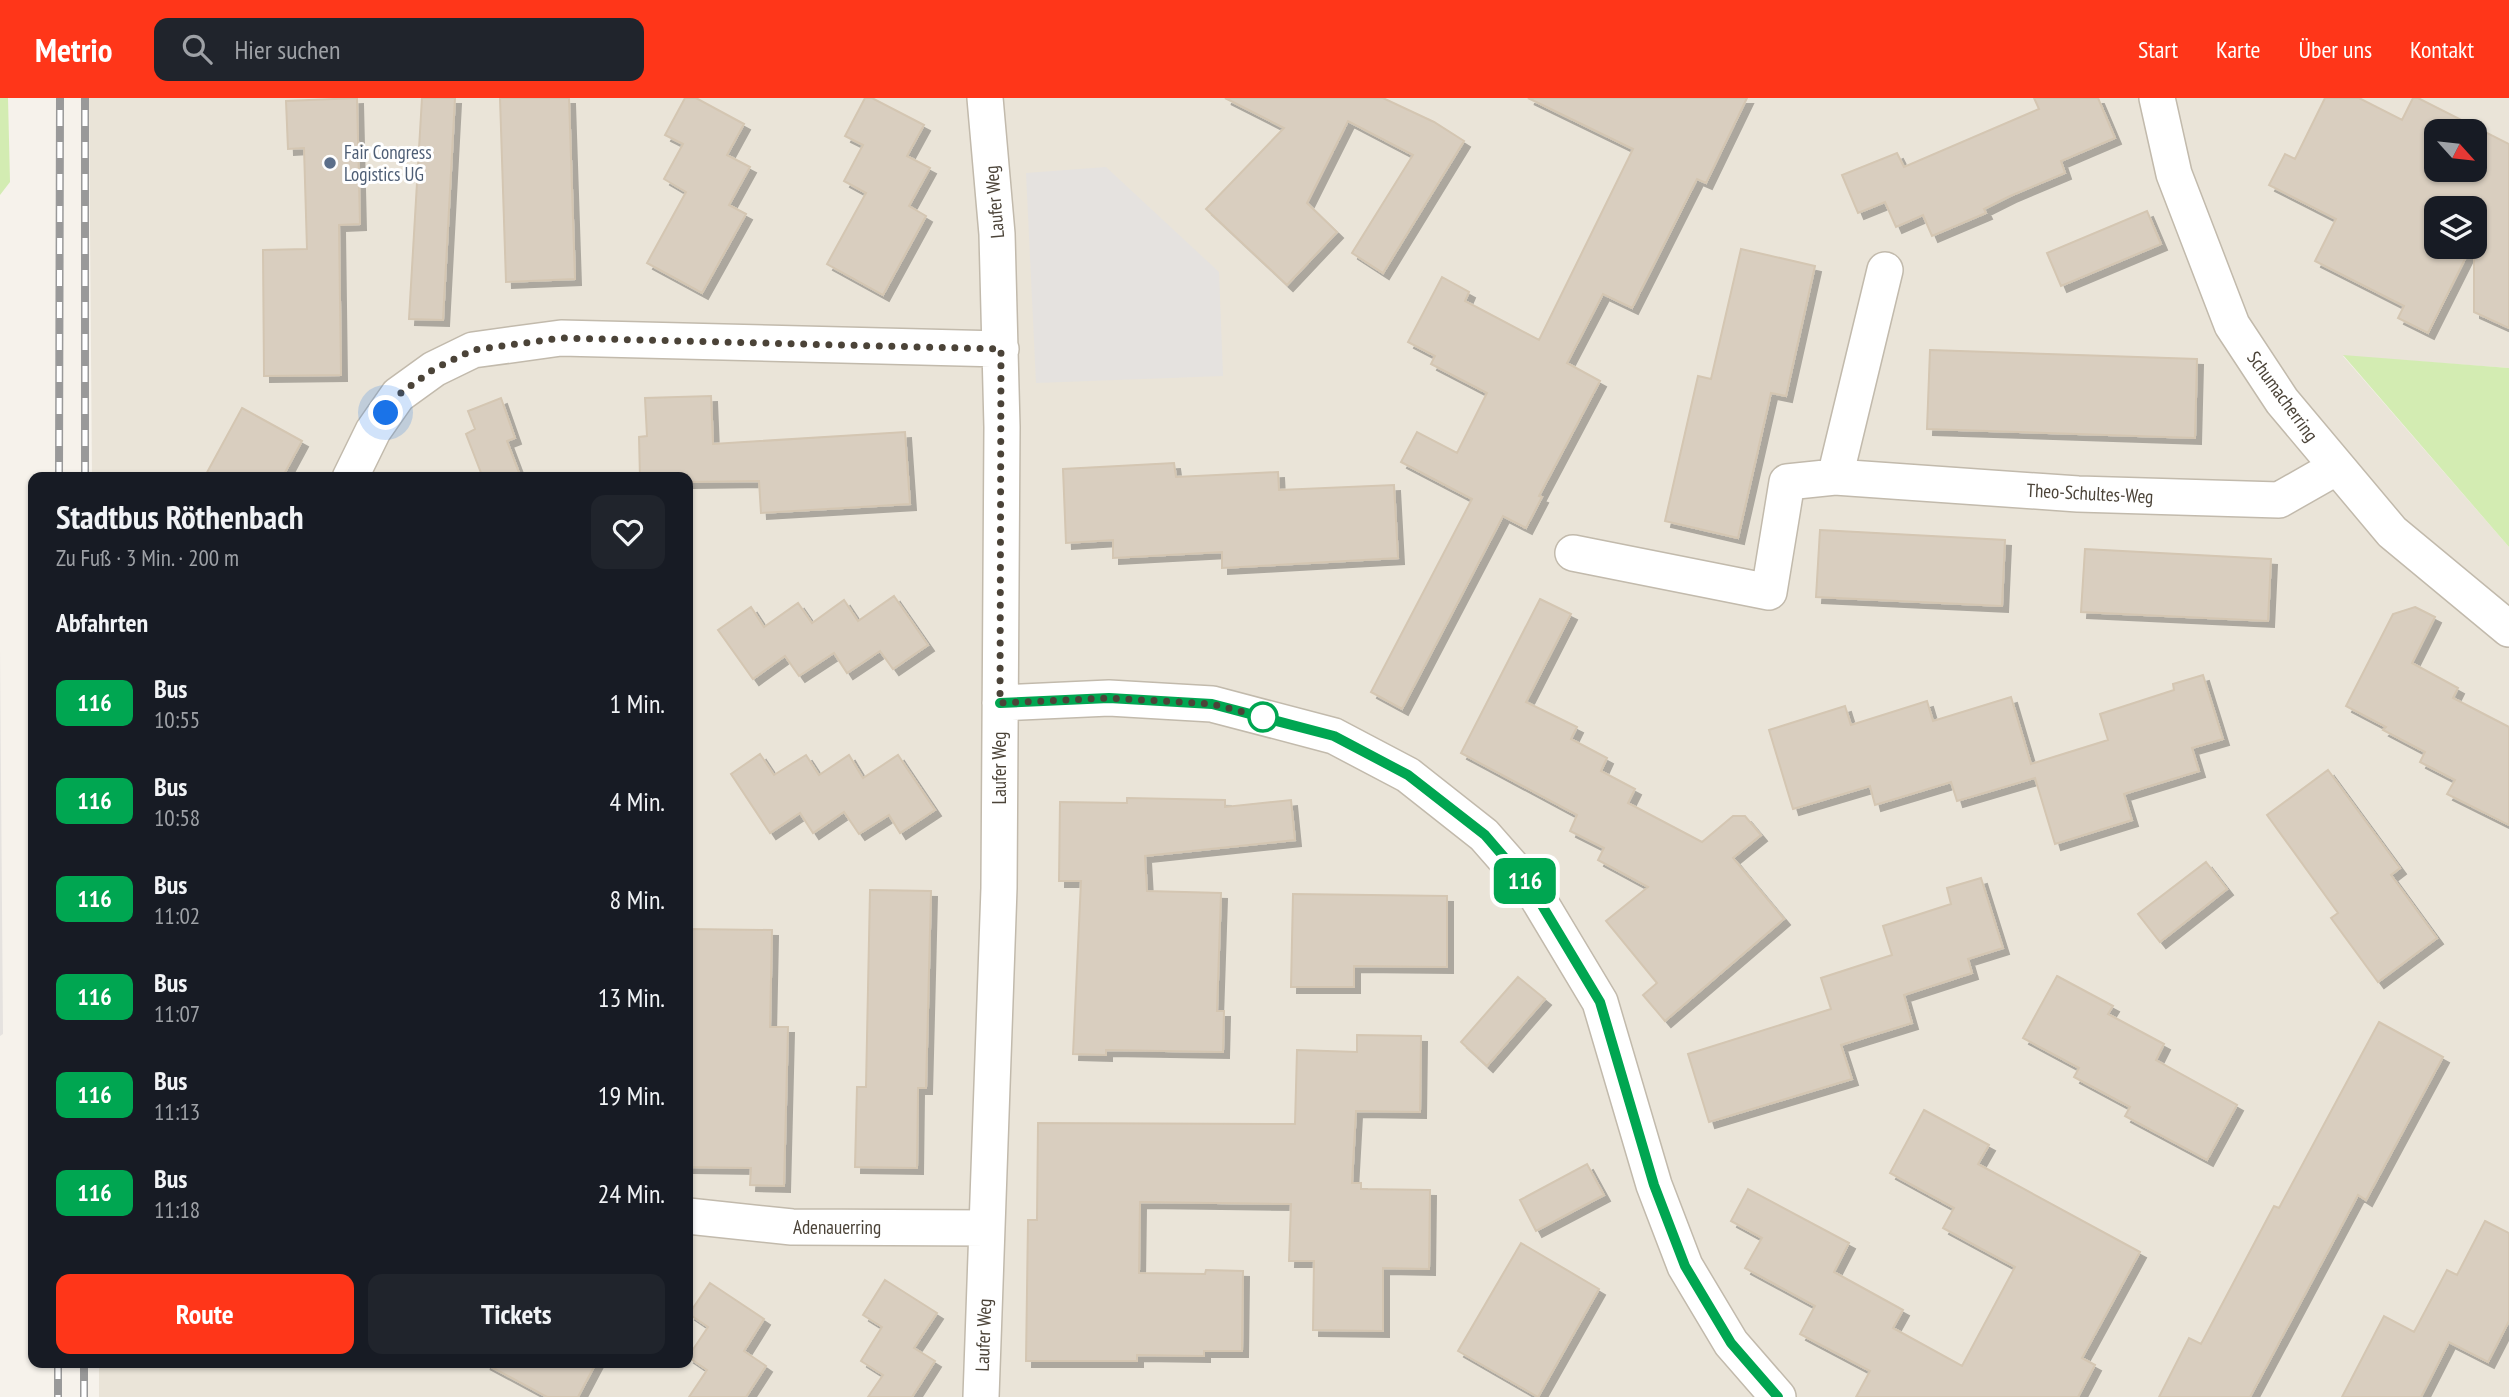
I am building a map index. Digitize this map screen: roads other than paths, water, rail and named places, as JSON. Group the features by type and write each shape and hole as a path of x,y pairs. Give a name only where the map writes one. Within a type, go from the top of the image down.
{"street":[{"name":"Laufer Weg","path":"981,1397 999,888 1000,703 1001,349 998,234 985,98"},
{"name":"Schumacherring","path":"2158,98 2174,174 2232,325 2282,401 2392,532 2509,629"},
{"path":"1835,477 1885,270"},
{"path":"353,472 373,431 398,395 434,369 473,350 561,338 1001,349"},
{"name":"Theo-Schultes-Weg","path":"1573,553 1769,592 1787,482 1835,477 2078,494 2279,500 2337,467"},
{"path":"1000,703 1109,698 1212,704 1334,736 1408,775 1485,835 1534,892 1600,1002 1654,1185 1685,1266 1731,1343 1778,1397"},
{"name":"Adenauerring","path":"693,1217 792,1227 987,1228"}],"railway":[{"path":"59,472 60,98"},
{"path":"85,98 85,472"},
{"path":"58,1368 58,1397"},
{"path":"84,1368 84,1397"}],"place":[{"name":"Fair Congress Logistics UG","path":"330,163"}]}
